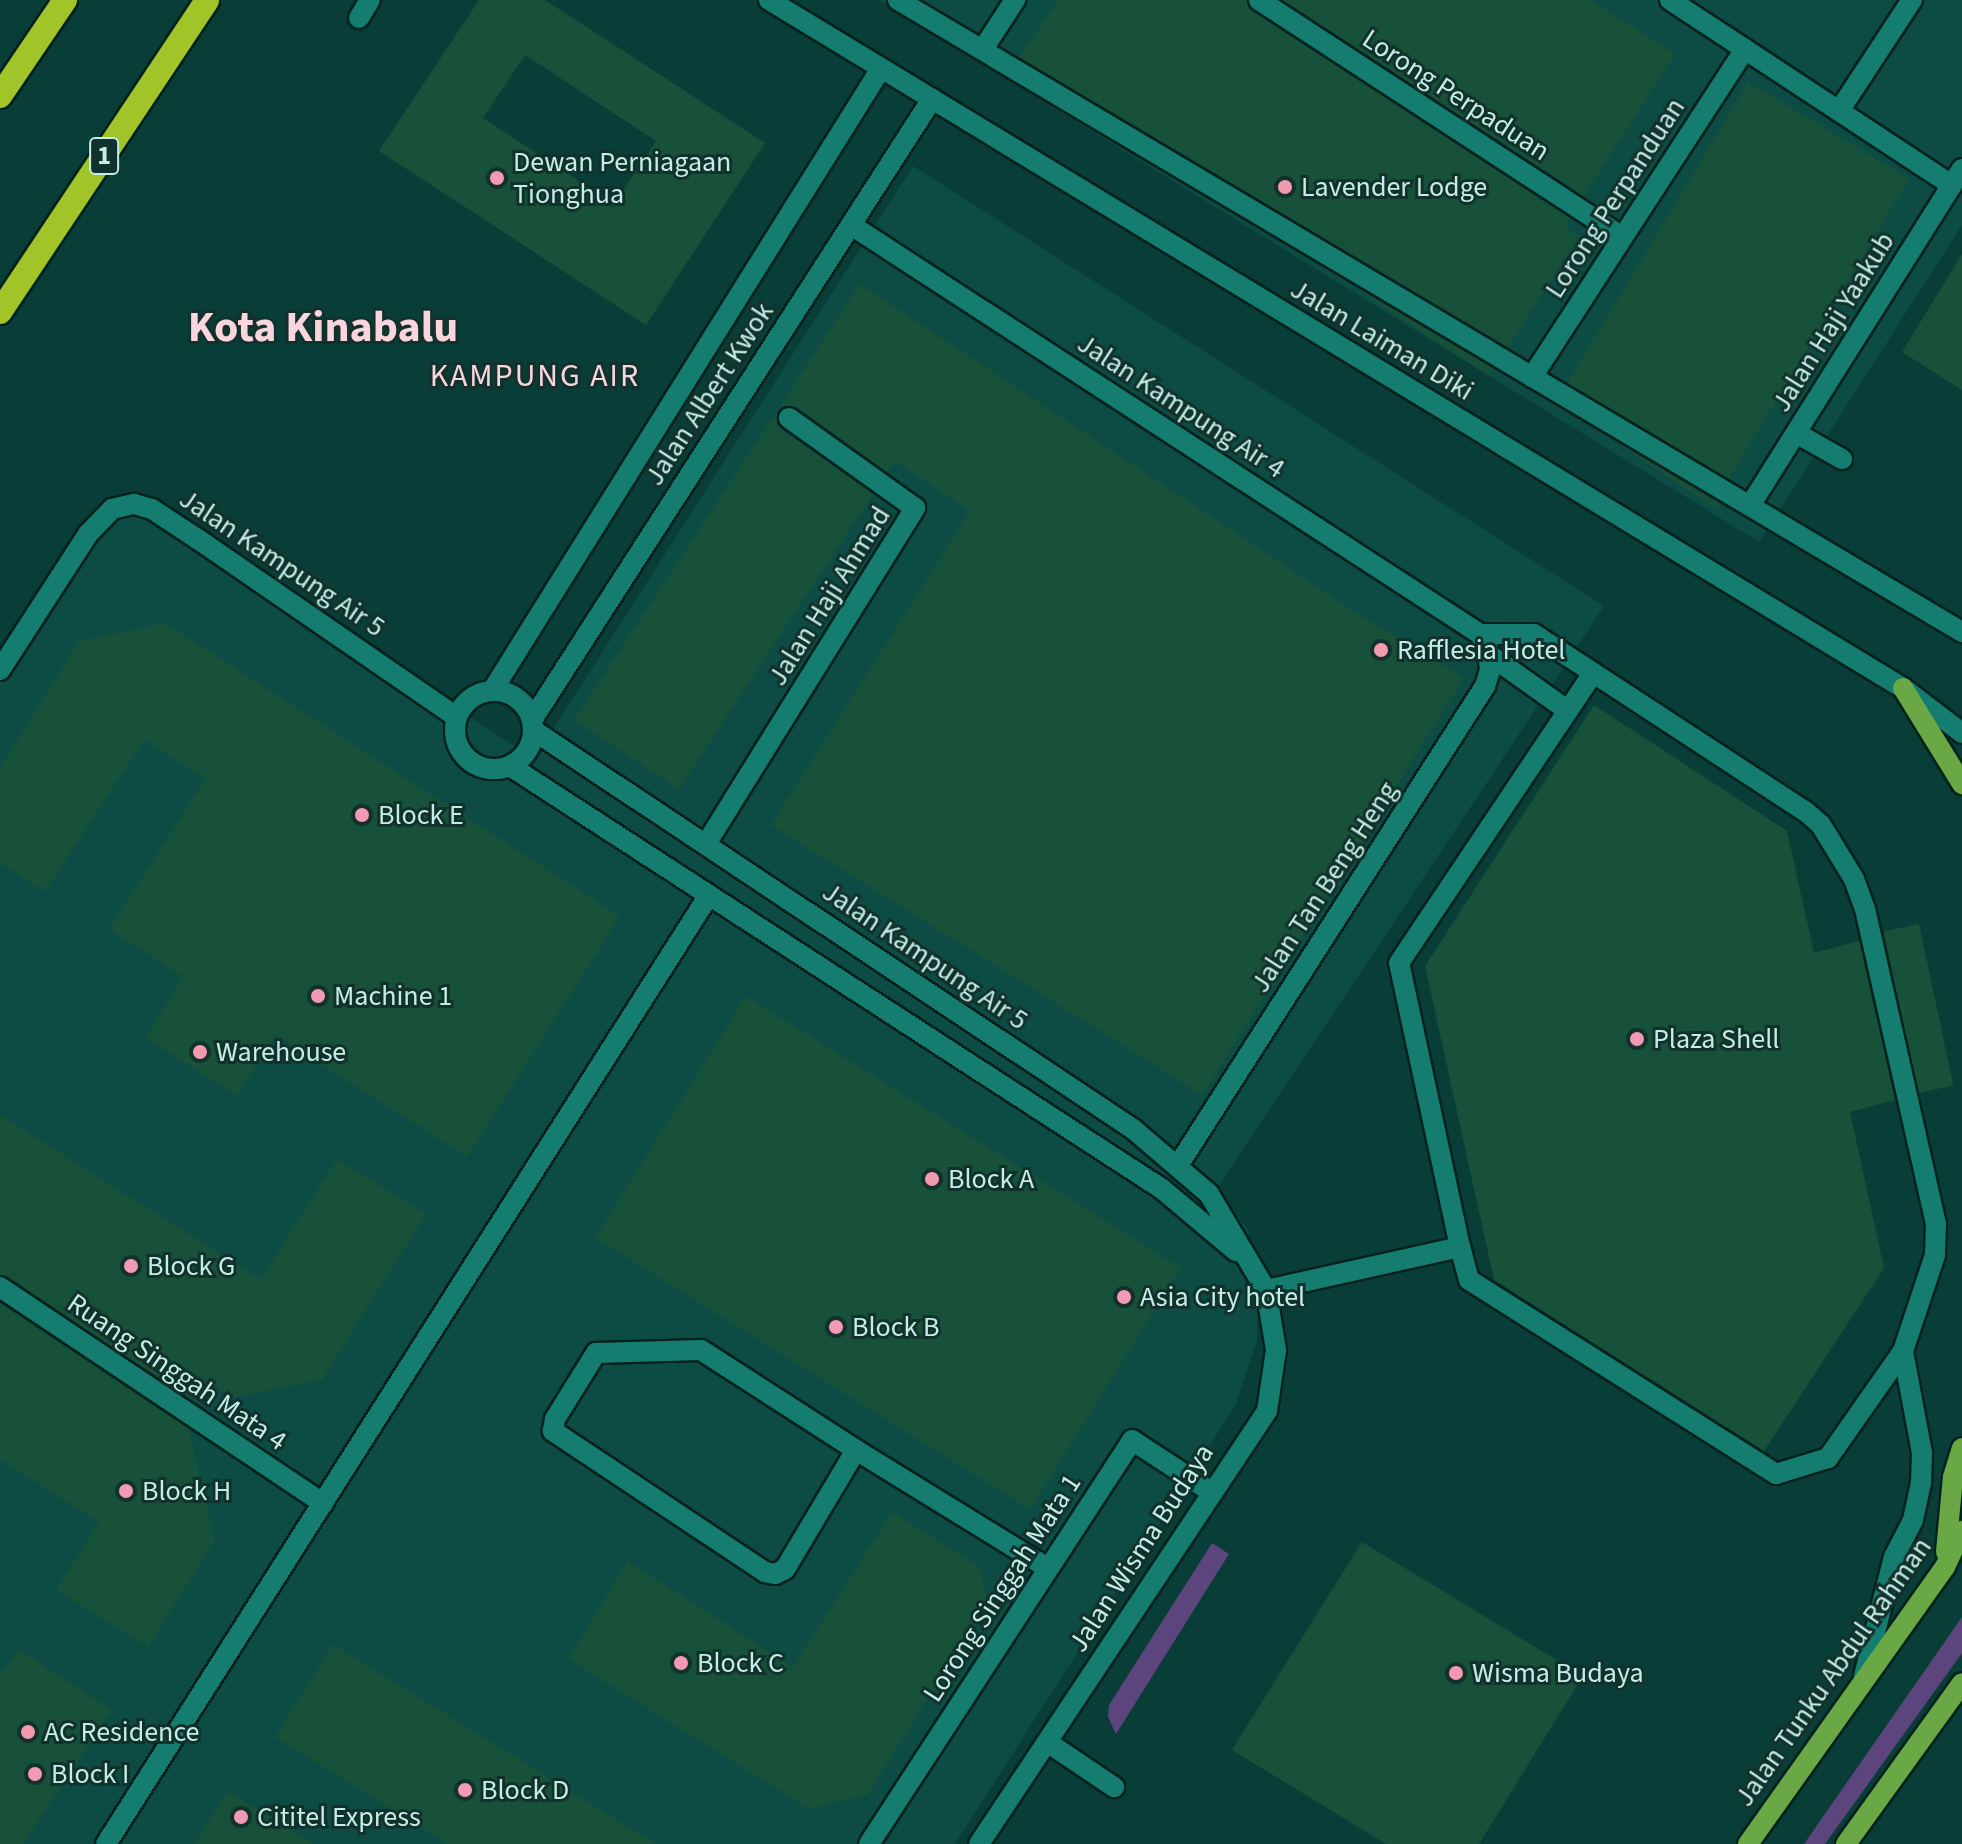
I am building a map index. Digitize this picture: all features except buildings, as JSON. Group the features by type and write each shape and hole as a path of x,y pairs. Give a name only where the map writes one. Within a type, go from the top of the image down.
{"highway":[{"path":"2,92 51,0"},
{"path":"2,92 65,0"},
{"name":"1","path":"0,312 207,0"}],"main road":[{"path":"1903,688 1962,784"},
{"path":"1945,1567 1953,1477 1962,1448"},
{"name":"Jalan Tunku Abdul Rahman","path":"1748,1844 1864,1676 1945,1567 1962,1531"},
{"path":"1846,1844 1962,1683"}],"street":[{"name":"Jalan Laiman Diki","path":"769,0 1903,688 1962,733"},
{"name":"Jalan Laiman Diki","path":"898,0 1962,632"},
{"path":"983,49 1015,0"},
{"name":"Lorong Perpaduan","path":"1259,0 1623,237"},
{"path":"1670,0 1839,111 1957,177"},
{"path":"1839,111 1912,0"},
{"name":"Lorong Perpanduan","path":"1532,377 1745,49"},
{"name":"Jalan Albert Kwok","path":"492,691 880,70"},
{"name":"Jalan Albert Kwok","path":"533,725 932,99"},
{"name":"Jalan Haji Yaakub","path":"1751,504 1957,177"},
{"name":"Jalan Kampung Air 4","path":"851,225 1480,634"},
{"name":"Jalan Haji Ahmad","path":"706,844 915,508 789,418"},
{"path":"1796,433 1842,459"},
{"name":"Jalan Kampung Air 5","path":"0,670 88,534 112,509 134,504 152,509 457,717"},
{"path":"1567,710 1491,656 1480,634 1534,634 1805,811 1821,825 1854,879 1936,1224 1935,1255 1903,1351 1828,1458 1776,1474 1469,1280 1399,963 1593,673"},
{"name":"Jalan Tan Beng Heng","path":"1179,1164 1485,686 1491,656"},
{"path":"492,691 517,698 533,725 527,752 510,766 488,768 467,758 456,739 457,717 471,699 492,691"},
{"name":"Jalan Kampung Air 5","path":"533,725 1179,1164 1209,1194 1251,1264"},
{"path":"510,766 1162,1189 1251,1264"},
{"path":"106,1844 709,895"},
{"path":"1266,1290 1460,1247"},
{"name":"Jalan Wisma Budaya","path":"979,1844 1210,1491 1267,1411 1276,1350 1266,1290 1251,1264"},
{"name":"Ruang Singgah Mata 4","path":"0,1287 323,1503"},
{"path":"856,1450 785,1569 775,1574 598,1465 553,1431 555,1419 596,1353 701,1350 1048,1568"},
{"path":"1864,1676 1894,1557 1913,1520 1921,1483 1922,1453 1903,1351"},
{"name":"Lorong Singgah Mata 1","path":"869,1844 1132,1440 1210,1491"},
{"path":"1047,1742 1114,1787"}],"shaded area":[{"path":"879,0 1962,0 1962,225 1759,542"},
{"path":"913,166 1604,606 1216,1190 1248,1229 1258,1305 1257,1341 1235,1406 955,1844 0,1844 0,654 112,509 152,509 534,759"},
{"path":"1212,1543 1229,1554 1116,1734 1108,1717 1109,1705"},
{"path":"1962,1617 1962,1653 1825,1844 1804,1844"}],"place":[{"name":"Dewan Perniagaan Tionghua","path":"497,178"},
{"name":"Lavender Lodge","path":"1285,187"},
{"name":"Rafflesia Hotel","path":"1381,650"},
{"name":"Block E","path":"362,815"},
{"name":"Machine 1","path":"318,996"},
{"name":"Plaza Shell","path":"1637,1039"},
{"name":"Warehouse","path":"200,1052"},
{"name":"Block A","path":"932,1179"},
{"name":"Block G","path":"131,1266"},
{"name":"Asia City hotel","path":"1124,1297"},
{"name":"Block B","path":"836,1327"},
{"name":"Block H","path":"126,1491"},
{"name":"Block C","path":"681,1663"},
{"name":"Wisma Budaya","path":"1456,1673"},
{"name":"AC Residence","path":"28,1732"},
{"name":"Block I","path":"35,1774"},
{"name":"Block D","path":"465,1790"},
{"name":"Cititel Express","path":"241,1817"}],"district":[{"name":"Kota Kinabalu","path":"323,328"},
{"name":"KAMPUNG AIR","path":"535,376"}]}
